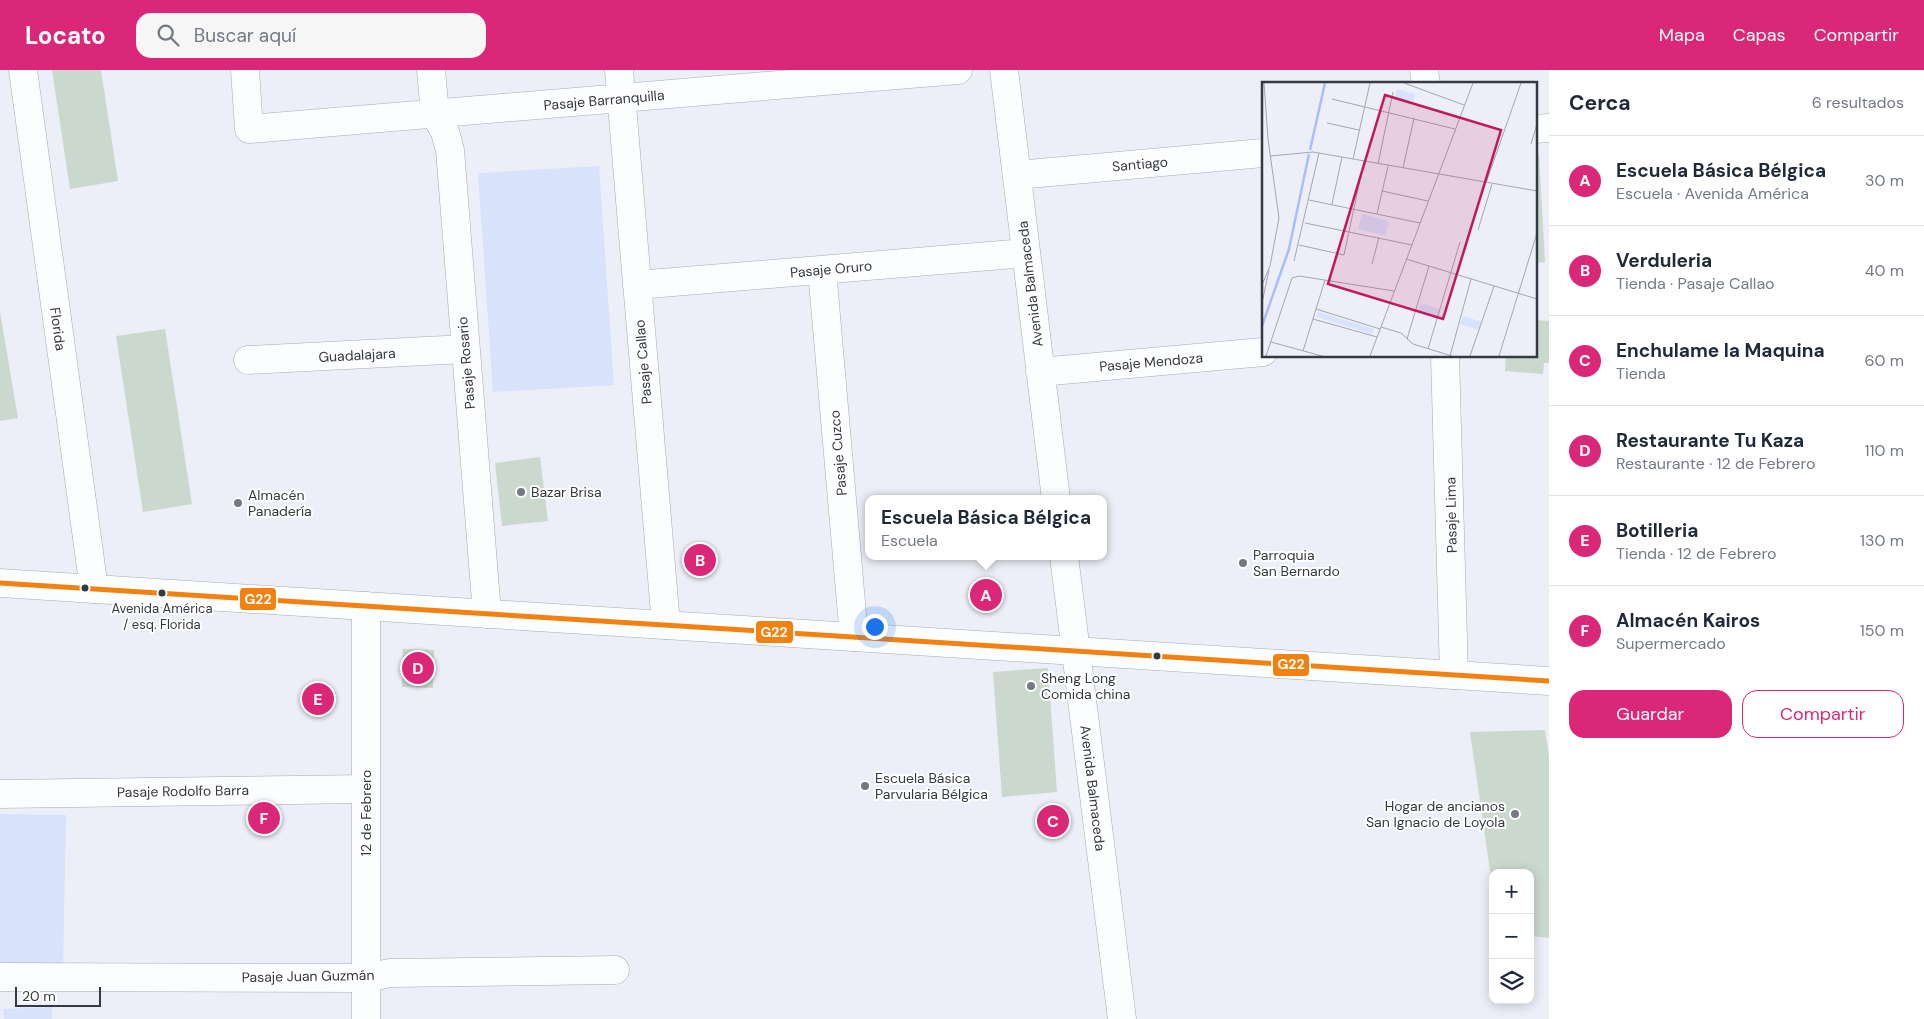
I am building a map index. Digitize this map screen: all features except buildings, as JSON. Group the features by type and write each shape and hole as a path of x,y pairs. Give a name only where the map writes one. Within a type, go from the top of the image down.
{"street":[{"name":"Florida","path":"22,70 94,589"},
{"name":"Pasaje Barranquilla","path":"244,70 249,129 958,70"},
{"path":"431,70 435,114"},
{"name":"Pasaje Callao","path":"619,70 666,625"},
{"name":"Avenida Balmaceda","path":"1004,70 1055,495"},
{"name":"Pasaje Rosario","path":"435,114 445,132 450,150 487,614"},
{"path":"1536,129 1549,128"},
{"name":"Santiago","path":"1017,175 1262,153"},
{"name":"Pasaje Oruro","path":"637,285 1026,253"},
{"name":"Pasaje Cuzco","path":"822,270 854,637"},
{"name":"Guadalajara","path":"248,360 465,349"},
{"name":"Pasaje Mendoza","path":"1040,372 1262,352"},
{"name":"Pasaje Lima","path":"1445,358 1454,675"},
{"name":"Avenida Balmaceda","path":"1065,560 1122,1019"},
{"path":"0,583 1549,681"},
{"name":"12 de Febrero","path":"366,606 366,1019"},
{"name":"Pasaje Rodolfo Barra","path":"0,794 366,789"},
{"name":"Pasaje Juan Guzmán","path":"0,977 366,978 390,973 616,970"}],"shaded area":[{"path":"599,166 614,385 493,392 478,173"},
{"path":"0,814 66,815 63,971 0,969"},
{"path":"52,1007 52,1019 4,1019 3,1009"}],"transit line":[{"name":"G22","path":"0,583 1549,681"}],"place":[{"name":"Bazar Brisa","path":"521,492"},
{"name":"Almacén Panadería","path":"238,503"},
{"name":"Verduleria","path":"700,560"},
{"name":"Parroquia San Bernardo","path":"1243,563"},
{"name":"Avenida América / esq. Florida","path":"162,593"},
{"name":"Escuela Básica Bélgica","path":"986,595"},
{"name":"Restaurante Tu Kaza","path":"418,668"},
{"name":"Sheng Long Comida china","path":"1031,686"},
{"name":"Botilleria","path":"318,699"},
{"name":"Escuela Básica Parvularia Bélgica","path":"865,786"},
{"name":"Hogar de ancianos San Ignacio de Loyola","path":"1515,814"},
{"name":"Almacén Kairos","path":"264,818"},
{"name":"Enchulame la Maquina","path":"1053,821"}]}
